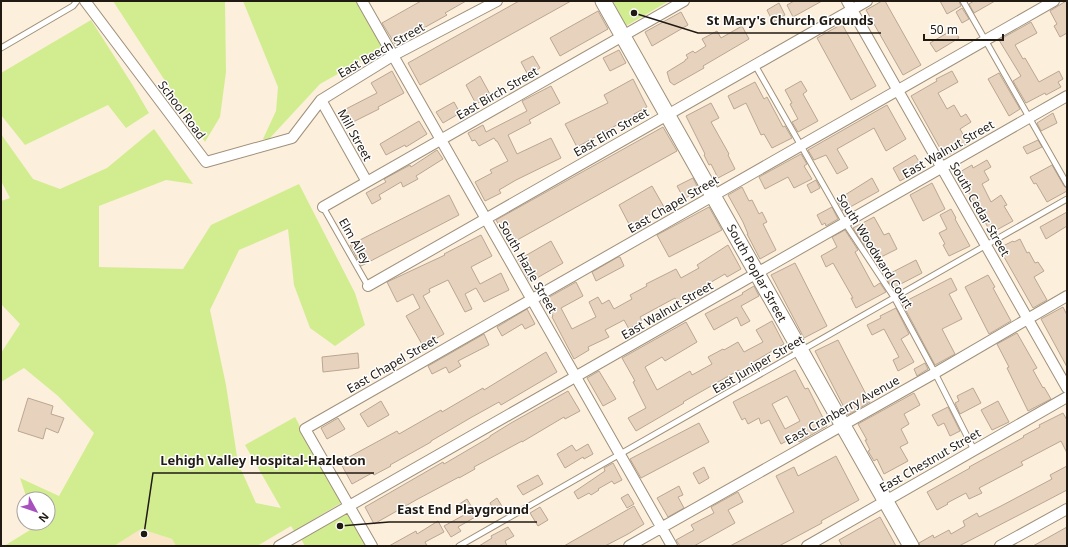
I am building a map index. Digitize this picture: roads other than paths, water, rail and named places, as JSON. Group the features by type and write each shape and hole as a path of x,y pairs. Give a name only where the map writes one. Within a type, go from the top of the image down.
{"main road":[{"name":"South Poplar Street","path":"603,1 911,546"}],"street":[{"name":"School Road","path":"85,1 206,162 292,138"},
{"name":"South Hazle Street","path":"362,1 672,546"},
{"name":"East Beech Street","path":"292,138 321,100 394,55 497,1"},
{"name":"East Birch Street","path":"323,207 684,1"},
{"name":"East Elm Street","path":"368,286 755,65 850,5 867,1"},
{"name":"East Chapel Street","path":"349,506 305,429 1054,1"},
{"name":"South Cedar Street","path":"850,5 1067,388"},
{"name":"East Walnut Street","path":"279,546 1067,96"},
{"name":"Mill Street","path":"321,100 367,182"},
{"name":"East Cranberry Avenue","path":"629,546 1067,296"},
{"name":"East Chestnut Street","path":"807,546 1067,397"},
{"path":"349,506 372,546"},
{"path":"1000,546 1067,509"}],"lane":[{"path":"1,48 73,6 77,1"},
{"path":"963,1 1067,184"},
{"name":"South Woodward Court","path":"755,65 845,223 894,297 935,372 974,450"},
{"name":"East Juniper Street","path":"459,546 1067,199"},
{"name":"Elm Alley","path":"323,207 368,286"}],"place":[{"name":"St Mary's Church Grounds","path":"634,13"},
{"name":"East End Playground","path":"340,526"},
{"name":"Lehigh Valley Hospital-Hazleton","path":"144,534"}]}
